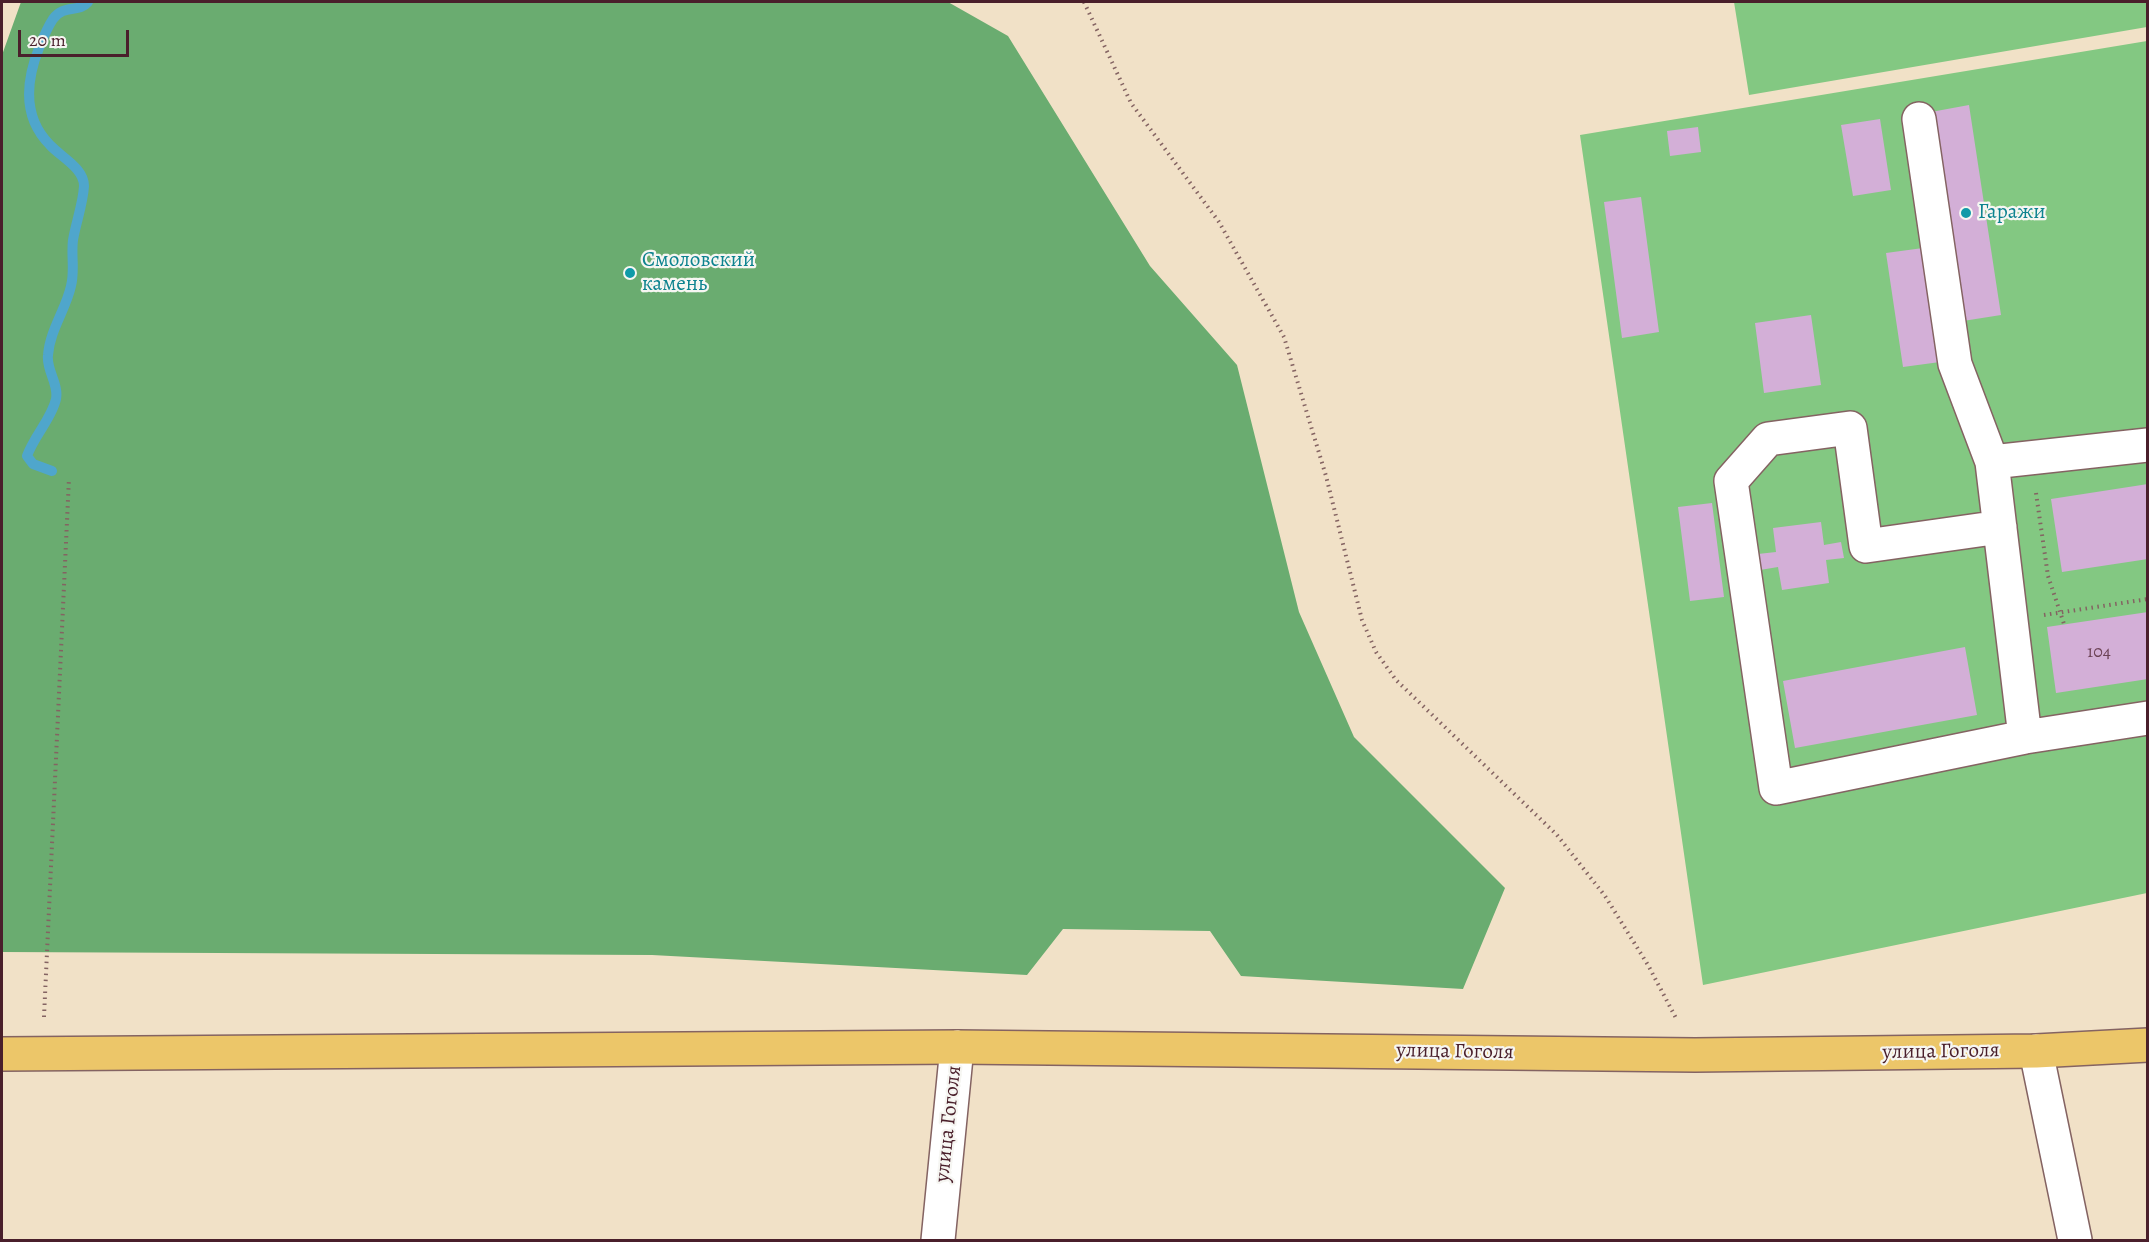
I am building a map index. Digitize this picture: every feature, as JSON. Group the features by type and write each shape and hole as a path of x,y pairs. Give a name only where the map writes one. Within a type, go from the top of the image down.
{"main road":[{"name":"улица Гоголя","path":"957,1047 1695,1055 2036,1051 2148,1045"},
{"path":"2,1054 957,1047"}],"street":[{"path":"1919,119 1955,364 1992,462 2025,737"},
{"path":"2000,527 1866,546 1850,428 1767,439 1731,481 1776,788 2025,737 2148,718"},
{"path":"1992,462 2148,445"},
{"name":"улица Гоголя","path":"938,1240 957,1047"},
{"path":"2036,1051 2075,1240"}],"path":[{"path":"1084,2 1131,103 1219,222 1284,337 1326,476 1362,620 1376,652 1396,680 1557,835 1605,896 1648,965 1695,1055"},
{"path":"2031,458 2048,576 2064,624"},
{"path":"43,1054 69,478"},
{"path":"2011,619 2148,599"}],"green space":[{"path":"21,2 948,2 1008,36 1150,266 1237,365 1299,612 1354,737 1505,888 1463,989 1241,976 1210,931 1063,929 1027,975 652,955 2,952 2,55"},
{"path":"1734,2 2147,2 2147,27 1749,95"},
{"path":"2147,41 2147,893 1703,985 1580,135"}],"building":[{"name":"Гаражи","path":"1969,105 2001,315 1963,321 1931,112"},
{"path":"1880,119 1891,190 1853,196 1841,125"},
{"path":"1698,127 1701,152 1670,156 1667,131"},
{"path":"1641,197 1659,332 1622,338 1604,202"},
{"path":"1923,248 1940,362 1903,367 1886,253"},
{"path":"1811,315 1821,385 1764,393 1755,323"},
{"path":"2148,484 2148,559 2062,572 2051,499"},
{"path":"1712,503 1724,597 1690,601 1678,507"},
{"path":"1821,522 1824,545 1841,542 1844,558 1826,560 1829,583 1782,590 1778,567 1760,570 1758,554 1776,552 1773,528"},
{"path":"2148,612 2148,679 2056,693 2047,627"},
{"path":"1965,647 1977,715 1795,748 1783,681"}],"waterway":[{"path":"52,471 33,464 27,456 51,413 56,399 56,388 48,361 49,346 71,286 73,240 84,186 76,168 41,134 31,111 29,86 39,48 53,19 57,14 88,2"}],"place":[{"name":"Гаражи","path":"1966,213"},
{"name":"Смоловский камень","path":"630,273"}]}
